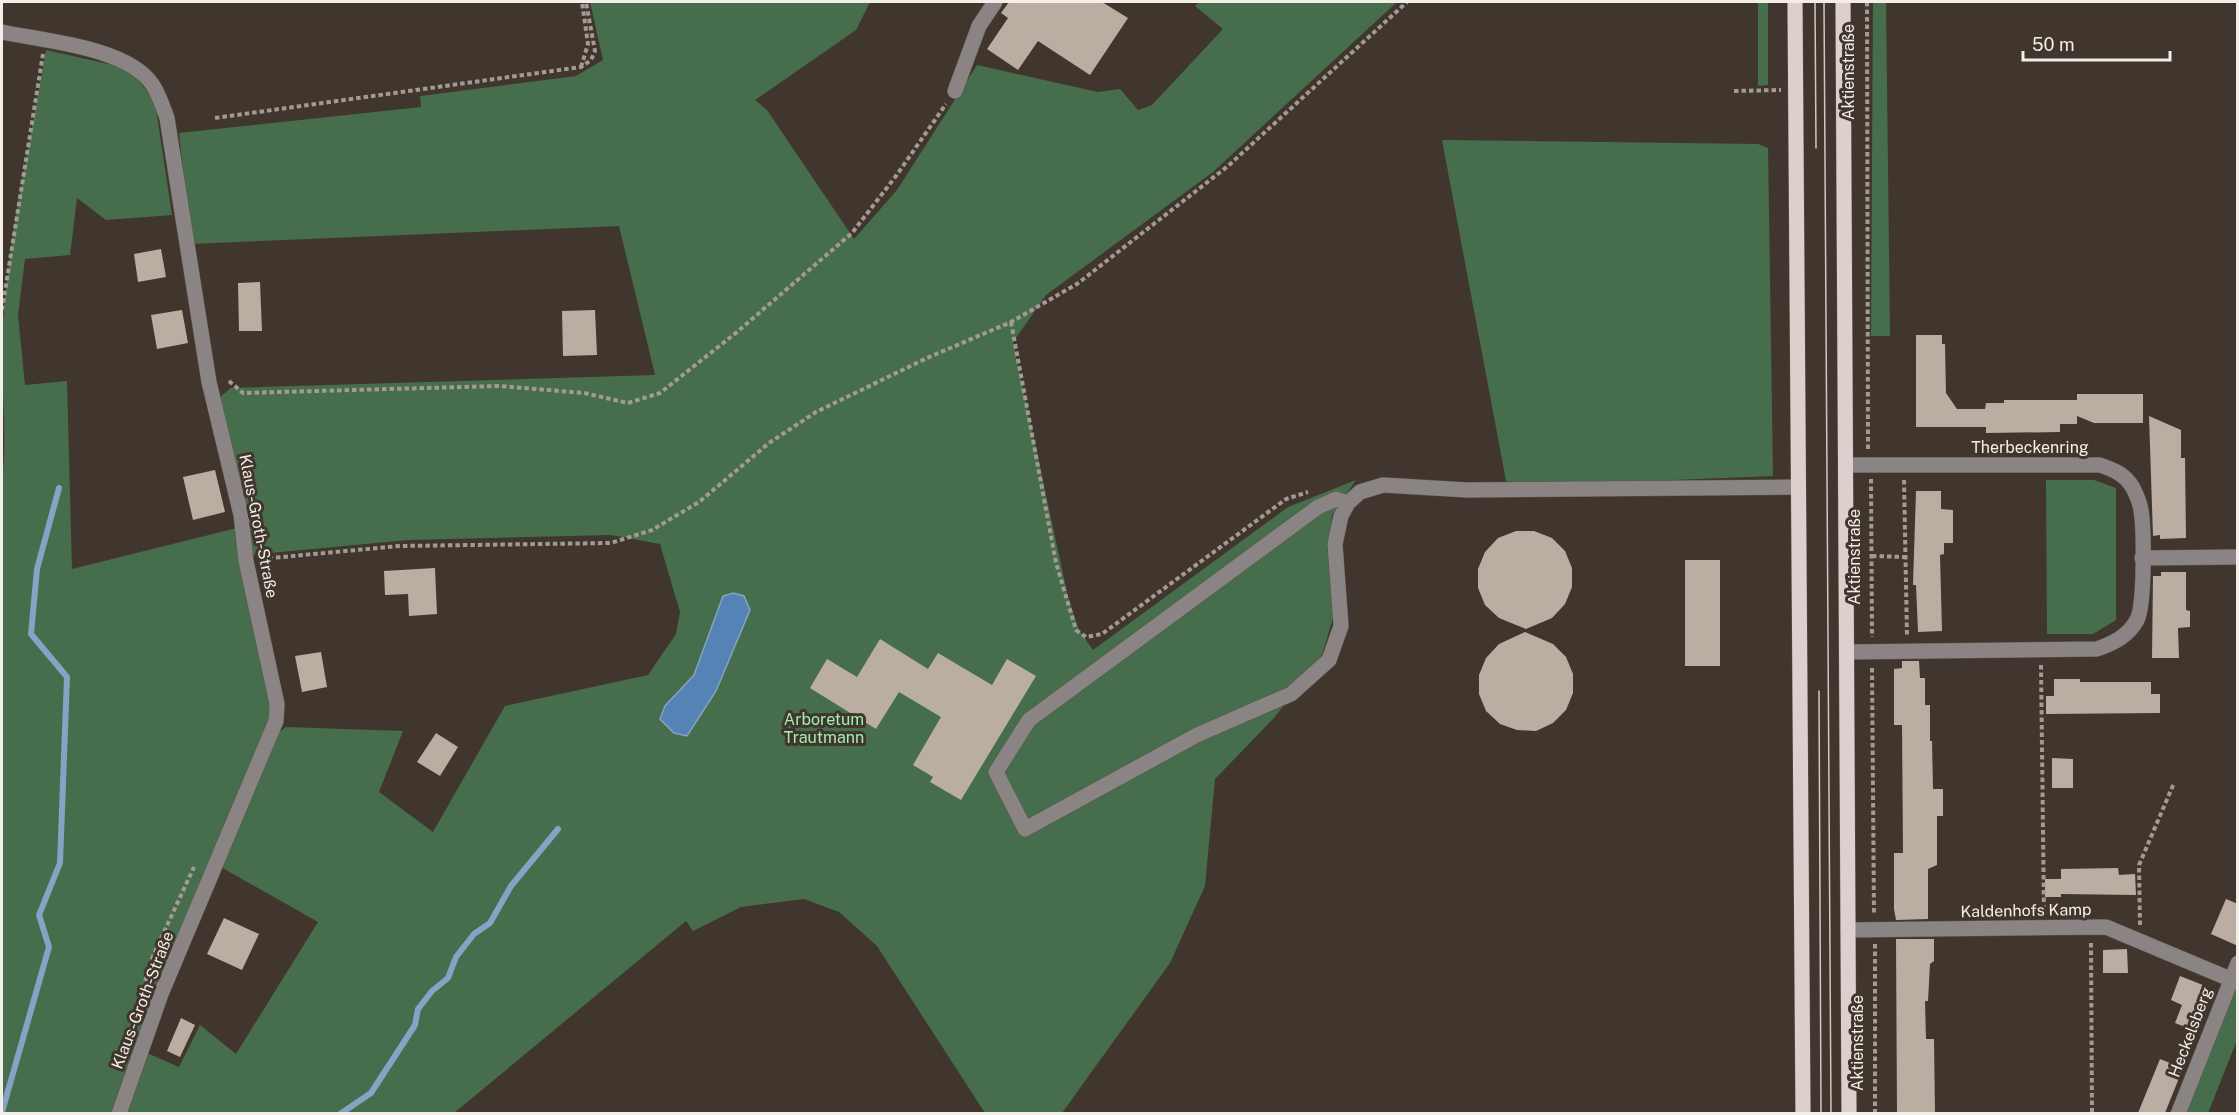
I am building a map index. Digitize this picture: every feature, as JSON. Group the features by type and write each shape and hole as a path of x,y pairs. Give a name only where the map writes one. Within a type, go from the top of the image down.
{"main road":[{"path":"1795,2 1803,1113"},
{"name":"Aktienstraße","path":"1843,2 1849,1113"}],"street":[{"path":"955,91 979,26 995,2"},
{"name":"Klaus-Groth-Straße","path":"2,32 114,55 132,66 152,84 167,118 209,382 241,515 246,561 277,704 276,721 160,994 119,1113"},
{"name":"Therbeckenring","path":"1846,465 2100,465 2118,471 2132,486 2141,508 2142,558 2141,602 2138,617 2129,631 2113,643 2097,649 1847,652"},
{"path":"1348,503 1336,499 1318,507 1029,720 996,772 1025,829 1197,735 1291,694 1329,660 1341,626 1335,544 1341,516 1348,503 1360,492 1383,485 1467,490 1798,487"},
{"path":"2142,558 2238,557"},
{"name":"Kaldenhofs Kamp","path":"1848,930 2106,927 2230,979"},
{"name":"Heckelsberg","path":"2178,1113 2238,963"}],"path":[{"path":"580,67 588,44 584,2"},
{"path":"215,118 580,67 591,60 595,51 584,2"},
{"path":"246,561 399,546 611,543 642,533 699,502 769,443 816,412 927,358 1011,322 1077,284 1197,190 1407,2"},
{"name":"Aktienstraße","path":"1866,2 1868,464 1872,488 1875,1113"},
{"path":"2,310 45,41"},
{"path":"1734,91 1796,90"},
{"path":"229,381 243,393 499,386 584,393 628,403 660,393 852,233 896,176 955,91"},
{"path":"1011,322 1056,563 1076,630 1086,637 1101,634 1286,500 1317,489"},
{"path":"1904,464 1907,651"},
{"path":"1872,556 1905,557"},
{"path":"2041,650 2044,928"},
{"path":"2140,940 2139,865 2174,783"},
{"path":"142,990 153,956 195,864"},
{"path":"2091,928 2092,1113"}],"green space":[{"name":"Arboretum Trautmann","path":"590,2 870,2 856,30 755,100 767,110 854,239 897,190 977,65 1098,92 1120,89 1138,110 1152,105 1223,29 1195,6 1199,2 1397,2 1213,172 1046,295 1013,342 1068,597 1079,630 1093,650 1288,507 1356,480 1332,515 1329,551 1333,618 1322,655 1274,718 1215,779 1205,886 1170,963 1062,1113 985,1113 877,946 839,912 804,899 741,907 693,931 686,921 454,1113 124,1114 147,1053 179,1067 200,1025 236,1054 318,922 219,866 278,733 286,727 403,731 379,792 433,832 505,706 648,675 676,634 680,612 660,544 611,535 408,540 249,555 220,397 231,388 655,375 619,226 191,244 179,133 421,107 420,96 576,76 603,60"},
{"path":"1758,2 1768,2 1768,85 1758,86"},
{"path":"1873,2 1886,2 1890,336 1871,336"},
{"path":"46,50 122,67 139,81 155,102 172,215 106,220 77,198 70,255 25,259 18,315 25,385 67,381 72,569 237,528 270,699 269,727 113,1113 2,1114 2,479 4,443 2,334 14,227"},
{"path":"1442,140 1758,144 1768,148 1773,476 1522,486 1506,481"},
{"path":"2046,480 2094,480 2116,488 2116,620 2093,634 2047,634"},
{"path":"2237,982 2237,1040 2208,1113 2185,1114"}],"water":[{"path":"733,593 744,596 750,610 716,691 687,736 674,733 660,719 665,706 694,675 723,596"}],"building":[{"path":"1009,2 1102,2 1128,18 1090,75 1038,41 1018,70 987,49 1008,18 1001,13"},
{"path":"161,249 166,277 138,282 134,254"},
{"path":"260,282 262,331 239,331 238,283"},
{"path":"182,310 188,343 157,349 151,315"},
{"path":"595,310 597,355 563,356 562,311"},
{"path":"1916,335 1942,335 1942,344 1945,344 1946,393 1957,409 1985,409 1986,403 2004,403 2004,400 2077,400 2077,394 2143,394 2143,423 2094,423 2077,416 2077,424 2060,424 2060,432 1986,433 1986,427 1916,427"},
{"path":"2149,416 2181,430 2181,458 2185,458 2186,538 2160,539 2160,535 2153,536"},
{"path":"215,470 225,512 193,520 183,477"},
{"path":"1916,491 1941,491 1941,509 1953,510 1953,543 1944,543 1944,554 1940,555 1942,631 1918,632 1916,585 1913,585"},
{"path":"1516,531 1534,531 1552,538 1565,551 1572,568 1572,587 1565,604 1552,618 1526,629 1499,618 1485,605 1478,588 1478,569 1485,552 1498,538"},
{"path":"1685,560 1720,560 1720,666 1685,666"},
{"path":"435,568 437,614 409,616 408,594 385,595 384,571"},
{"path":"2161,572 2186,572 2186,610 2190,611 2190,627 2178,628 2179,658 2152,658 2153,576 2161,576"},
{"path":"1525,632 1553,644 1566,657 1573,674 1573,693 1566,710 1553,723 1536,731 1517,730 1500,724 1486,711 1479,694 1479,675 1486,658 1499,644"},
{"path":"880,639 928,669 938,653 992,685 1007,659 1036,676 961,800 930,782 933,777 913,765 941,717 899,692 876,729 810,688 827,659 857,677"},
{"path":"321,652 327,687 302,692 295,656"},
{"path":"1902,661 1919,661 1920,678 1925,678 1925,705 1930,705 1933,789 1943,789 1943,816 1937,816 1937,865 1928,869 1928,919 1896,920 1894,909 1894,853 1903,853 1902,725 1894,725 1894,669 1902,668"},
{"path":"2054,679 2080,679 2080,682 2151,682 2151,694 2160,694 2160,713 2046,714 2046,696 2054,696"},
{"path":"436,733 458,747 440,776 417,762"},
{"path":"2052,758 2073,759 2073,788 2052,788"},
{"path":"2118,868 2119,875 2135,874 2136,895 2061,894 2061,897 2045,897 2045,879 2061,879 2061,869"},
{"path":"2226,899 2238,904 2238,946 2211,934"},
{"path":"224,918 259,934 242,970 207,954"},
{"path":"1896,939 1934,939 1934,961 1930,964 1928,1001 1925,1001 1926,1039 1934,1039 1935,1113 1897,1113"},
{"path":"2127,949 2128,973 2103,973 2103,950"},
{"path":"2180,976 2208,987 2205,994 2212,997 2198,1032 2175,1023 2182,1005 2171,1000"},
{"path":"181,1018 195,1025 180,1057 167,1051"},
{"path":"2160,1059 2183,1068 2165,1113 2138,1113"}],"waterway":[{"path":"2,1112 49,947 39,915 60,863 67,677 31,634 37,569 59,488"},
{"path":"340,1114 371,1093 415,1025 418,1009 432,991 448,978 456,957 474,934 490,923 511,886 558,829"}],"tram line":[{"path":"1815,2 1816,148"},
{"path":"1824,2 1831,1114"},
{"path":"1819,691 1821,1114"}]}
